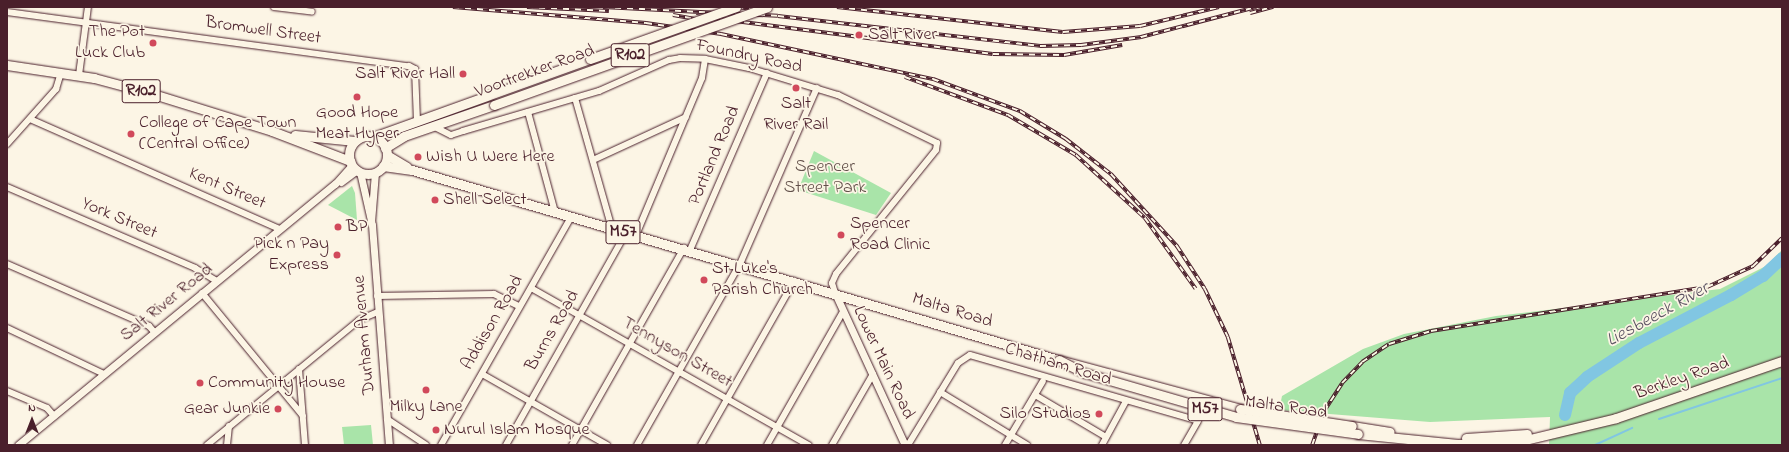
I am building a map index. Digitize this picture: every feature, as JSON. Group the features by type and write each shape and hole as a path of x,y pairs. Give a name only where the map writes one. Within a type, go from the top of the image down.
{"main road":[{"name":"Voortrekker Road","path":"373,137 736,7"},
{"name":"Voortrekker Road","path":"386,152 400,138 767,7"},
{"name":"R102","path":"7,65 79,76 150,93 272,131 355,167 375,172"},
{"name":"R102","path":"272,131 355,141 373,137"},
{"path":"373,137 386,152 383,166 375,172"},
{"path":"355,141 350,150 355,167"},
{"name":"M57","path":"386,152 412,170"},
{"name":"M57","path":"383,166 412,170 612,229 740,264 835,293"},
{"name":"Malta Road","path":"835,293 1059,360 1219,405 1352,426 1443,438 1514,441"},
{"name":"Malta Road","path":"1059,360 1085,373 1236,417 1358,434 1458,444 1514,441"},
{"name":"Berkley Road","path":"1514,441 1569,432 1782,361"},
{"name":"Berkley Road","path":"1514,441 1591,425"},
{"path":"1542,445 1569,432"},
{"path":"1379,436 1423,445"}],"street":[{"path":"79,76 88,7"},
{"path":"274,7 312,12"},
{"name":"Bromwell Street","path":"7,12 413,67 417,121"},
{"path":"636,235 702,78 705,59"},
{"name":"Foundry Road","path":"433,126 451,135 610,87 668,60 705,59 766,73 817,88 935,140 937,148 836,274 832,283 835,293"},
{"path":"7,144 56,89 61,73"},
{"name":"Portland Road","path":"572,445 629,344 687,249 766,73"},
{"path":"637,445 740,264 817,88"},
{"path":"575,98 612,229"},
{"path":"528,112 555,212"},
{"path":"593,160 686,117"},
{"name":"Kent Street","path":"30,119 279,229"},
{"name":"Salt River Road","path":"18,445 355,167"},
{"name":"Durham Avenue","path":"355,167 371,222"},
{"name":"Durham Avenue","path":"375,172 371,222 389,445"},
{"name":"York Street","path":"7,187 194,268 217,281"},
{"name":"Addison Road","path":"441,445 571,217"},
{"name":"Burns Road","path":"506,445 626,233"},
{"path":"7,264 149,326 155,333"},
{"path":"702,445 794,281"},
{"name":"Tennyson Street","path":"530,288 809,445"},
{"path":"202,293 303,416"},
{"name":"Lower Main Road","path":"835,293 905,445"},
{"path":"377,296 494,294 519,306"},
{"path":"207,445 359,320 378,312"},
{"path":"767,445 843,312"},
{"path":"7,328 104,374"},
{"name":"Chatham Road","path":"908,445 960,359 970,355 1126,401 1198,420 1184,445"},
{"path":"299,369 305,445"},
{"path":"482,374 607,445"},
{"path":"832,445 873,374"},
{"path":"1005,445 1043,381"},
{"path":"7,391 47,408 54,416"},
{"path":"940,392 1027,445"},
{"path":"1035,395 1106,437"},
{"path":"1102,445 1126,401"},
{"path":"387,419 426,445"},
{"path":"227,445 229,426"}],"green space":[{"name":"Spencer Street Park","path":"814,151 891,193 876,215 798,190"},
{"path":"352,186 355,193 357,220 328,205"},
{"path":"1782,250 1782,445 1549,445 1550,417 1430,422 1279,410 1282,396 1363,349 1404,334 1496,316 1720,289 1766,266"},
{"path":"371,425 373,445 344,445 342,427"}],"waterway":[{"name":"Liesbeeck River","path":"1565,415 1570,393 1587,377 1639,343 1731,295 1763,276 1782,258"},
{"path":"1659,419 1782,378"},
{"path":"1595,445 1632,428"}],"railway":[{"path":"453,7 646,23 721,34 933,79 1020,111 1066,139 1111,174 1177,246 1205,289 1228,337 1260,445"},
{"path":"527,7 609,11"},
{"path":"603,7 778,16 1040,46 1081,45 1141,37 1256,7"},
{"path":"737,7 761,10"},
{"path":"837,7 1063,32 1140,26 1219,7"},
{"path":"1250,13 1273,7"},
{"path":"673,15 701,20"},
{"path":"696,16 993,54 1064,55 1122,45"},
{"path":"905,77 1008,115 1076,155 1145,218 1196,289"},
{"path":"1312,445 1324,411 1342,383 1362,362 1389,344 1431,331 1707,287 1753,266 1782,238"}],"place":[{"name":"Salt River","path":"859,35"},
{"name":"The Pot Luck Club","path":"153,43"},
{"name":"Salt River Hall","path":"463,74"},
{"name":"Salt River Rail","path":"796,88"},
{"name":"Good Hope Meat Hyper","path":"357,97"},
{"name":"College of Cape Town (Central Office)","path":"131,134"},
{"name":"Wish U Were Here","path":"418,157"},
{"name":"Shell Select","path":"435,200"},
{"name":"BP","path":"338,227"},
{"name":"Spencer Road Clinic","path":"841,235"},
{"name":"Pick n Pay Express","path":"337,255"},
{"name":"St Luke's Parish Church","path":"704,280"},
{"name":"Community House","path":"200,383"},
{"name":"Milky Lane","path":"426,390"},
{"name":"Gear Junkie","path":"278,409"},
{"name":"Silo Studios","path":"1099,414"},
{"name":"Nurul Islam Mosque","path":"436,430"}]}
